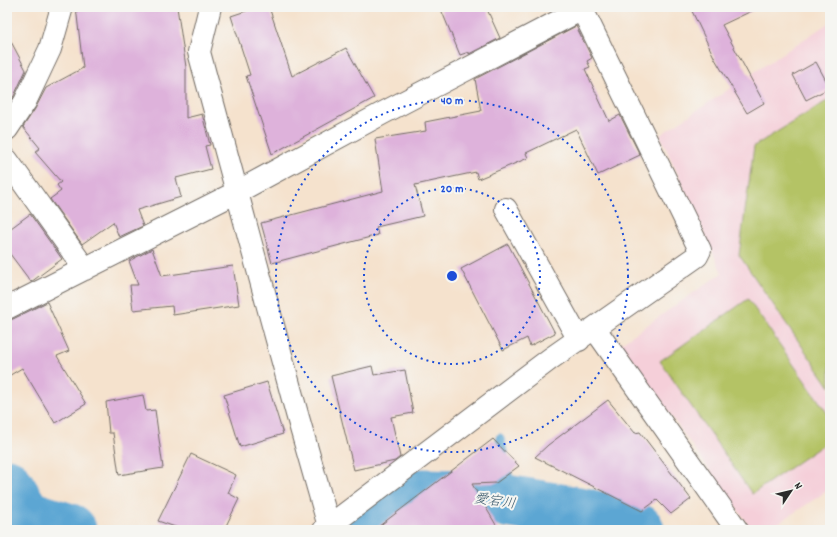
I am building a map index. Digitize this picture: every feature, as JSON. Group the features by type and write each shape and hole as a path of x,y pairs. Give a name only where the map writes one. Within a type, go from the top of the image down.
{"street":[{"path":"7,129 25,102 50,49 62,7"},
{"path":"7,308 237,192 383,113 584,8 700,250 698,256 550,359 328,529 237,192 199,52 210,7"},
{"path":"7,160 85,269"},
{"path":"506,209 587,334 737,530"}],"shaded area":[{"path":"830,22 830,489 768,530 752,530 620,344 722,273 660,135"}],"green space":[{"path":"830,99 830,387 739,255 754,146"},
{"path":"748,299 830,417 830,440 752,494 660,361"}],"building":[{"path":"76,7 177,7 186,67 186,118 202,114 210,145 205,146 211,169 176,178 181,197 137,210 143,226 119,237 113,222 82,244 50,199 61,191 57,185 61,182 35,152 40,148 23,127 46,88 83,68"},
{"path":"258,7 269,7 292,76 346,48 374,98 272,154 246,76 250,75 231,16"},
{"path":"440,7 486,7 500,38 469,54 469,52 460,55"},
{"path":"690,7 760,7 722,25 764,103 747,113 715,59"},
{"path":"576,26 592,58 587,61 590,67 585,69 609,121 620,115 640,155 598,175 576,129 526,153 528,158 478,179 476,172 415,185 423,216 376,227 378,235 272,263 261,223 383,191 375,139 426,131 425,122 481,111 475,79"},
{"path":"7,34 26,70 14,96 7,106"},
{"path":"816,62 830,88 806,100 793,75"},
{"path":"30,214 62,259 31,282 7,250 7,231"},
{"path":"508,244 555,333 530,346 527,338 503,350 461,269"},
{"path":"152,249 162,276 233,266 239,305 173,315 172,306 133,310 130,285 138,285 129,261"},
{"path":"47,302 69,351 57,356 86,404 55,423 22,368 7,377 7,320 13,319"},
{"path":"372,366 374,375 405,370 413,413 391,417 400,457 395,461 354,470 331,376"},
{"path":"267,382 283,434 240,447 224,395"},
{"path":"143,395 146,411 155,410 163,468 119,475 113,433 109,433 106,402"},
{"path":"608,400 635,433 640,432 691,499 671,514 657,500 642,511 535,457 548,445"},
{"path":"493,439 519,466 496,483 472,484 499,530 374,530"},
{"path":"191,454 236,475 228,493 239,499 224,530 184,530 158,521"}],"waterway":[{"path":"500,438 514,502"},
{"name":"愛宕川","path":"7,485 26,516 70,530"},
{"name":"愛宕川","path":"360,530 377,517 400,503 411,497 423,495 476,496 584,514 638,530"}]}
